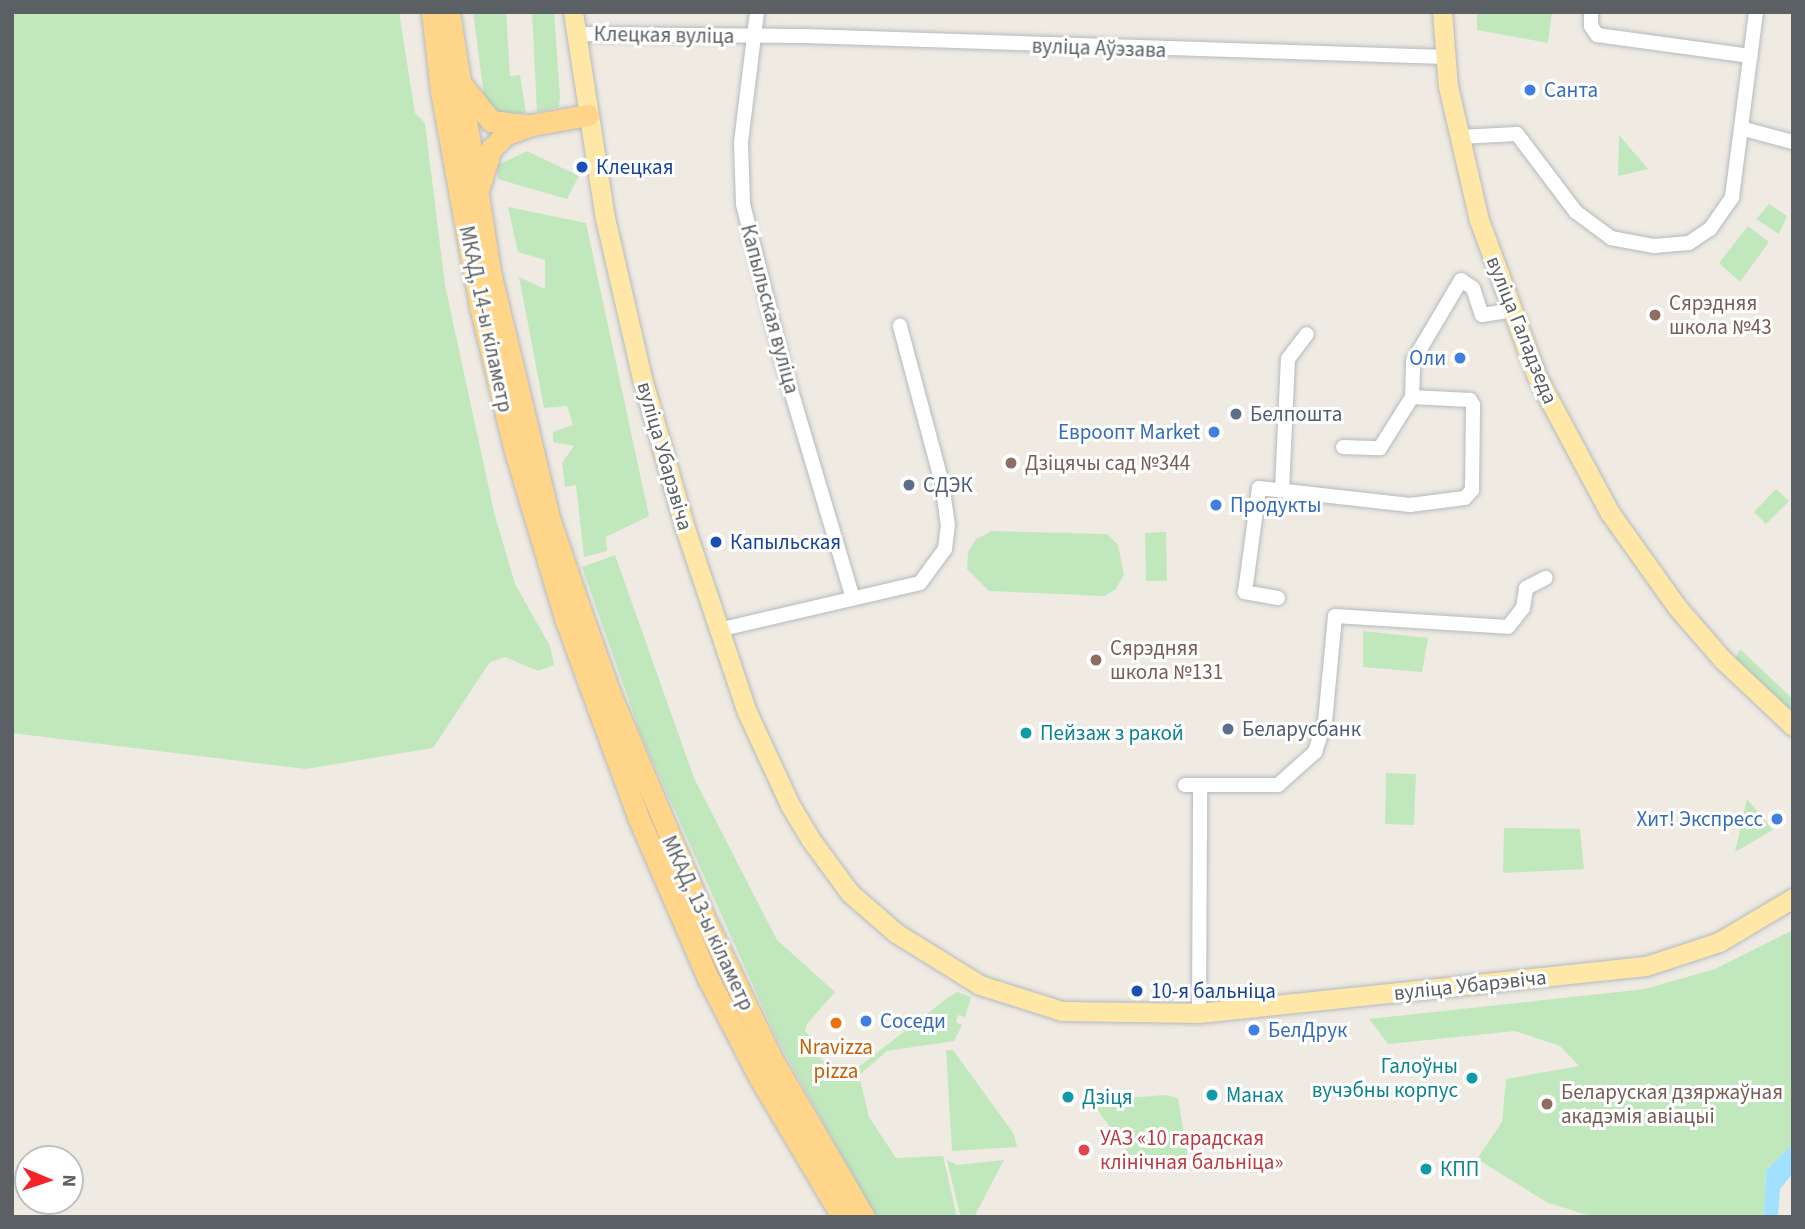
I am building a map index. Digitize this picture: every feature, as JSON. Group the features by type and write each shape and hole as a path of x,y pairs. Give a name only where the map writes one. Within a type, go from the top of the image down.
{"highway":[{"name":"МКАД, 14-ы кіламетр","path":"432,12 441,91 480,306 514,448 574,618"},
{"name":"МКАД, 14-ы кіламетр","path":"449,12 476,197 525,426 574,618"},
{"path":"458,76 471,101 491,121 531,125"},
{"path":"476,197 491,149 505,135 531,125 588,115"},
{"name":"МКАД, 13-ы кіламетр","path":"574,618 638,817 709,980 759,1077 842,1217"},
{"name":"МКАД, 13-ы кіламетр","path":"574,618 608,691 703,915 771,1057 864,1217"}],"main road":[{"name":"вуліца Убарэвіча","path":"573,12 605,218 642,378 719,630 755,731 790,805 850,893 896,933 980,985 1080,1015 1131,1011 1199,1013 1646,966 1719,942 1793,898"},
{"name":"вуліца Галадзеда","path":"1442,12 1446,57 1459,137 1505,313 1610,513 1701,637 1793,726"},
{"name":"вуліца Галадзеда","path":"1740,677 1793,738"}],"street":[{"name":"Капыльская вуліца","path":"757,12 741,143 743,204 784,367 853,598"},
{"path":"1591,12 1591,26 1597,35 1751,56"},
{"path":"1459,137 1517,134 1559,193 1593,227 1628,244 1670,246 1689,243 1723,214 1738,175 1756,12"},
{"name":"Клецкая вуліца","path":"575,34 753,36"},
{"name":"вуліца Аўэзава","path":"753,36 1446,57"},
{"path":"1744,129 1793,142"},
{"path":"1343,447 1380,448 1412,397 1413,361 1452,288 1461,280 1469,281 1482,315 1505,313"},
{"path":"719,630 920,583 945,549 948,526 942,483 900,326"},
{"path":"1282,490 1288,359 1307,334"},
{"path":"1278,598 1245,592 1259,488 1410,505 1465,498 1472,490 1475,411 1469,400 1412,397"},
{"path":"1185,785 1278,785 1315,752 1325,722 1335,616 1508,627 1523,608 1526,588 1546,578"},
{"path":"1199,1013 1200,785"}],"green space":[{"path":"12,12 399,12 415,113 425,123 445,285 494,512 515,584 550,646 554,665 538,671 505,657 490,662 433,748 306,769 12,733"},
{"path":"473,12 506,12 510,76 520,75 526,113 500,116 484,96"},
{"path":"532,12 554,12 560,96 559,107 537,112"},
{"path":"1477,12 1552,12 1548,43 1477,30"},
{"path":"1619,135 1648,169 1618,176"},
{"path":"527,151 579,176 567,199 498,179 498,165"},
{"path":"1769,204 1787,216 1779,234 1756,219"},
{"path":"508,207 586,223 649,516 606,537 607,551 584,557 576,485 565,487 562,463 574,446 553,442 553,432 573,425 567,406 544,408 519,277 545,289 545,260 518,252"},
{"path":"1748,226 1769,242 1740,282 1719,263"},
{"path":"1776,489 1789,501 1766,524 1754,512"},
{"path":"992,531 1107,534 1118,545 1124,575 1115,590 1104,596 989,591 967,569 968,552 976,539"},
{"path":"1166,532 1167,581 1146,581 1145,533"},
{"path":"615,555 694,778 777,940 835,992 807,1024 805,1031 823,1049 817,1055 843,1079 946,999 957,992 971,997 965,1017 958,1015 956,1022 962,1025 954,1041 887,1051 859,1075 869,1117 896,1158 943,1156 957,1217 876,1217 777,1039 641,735 582,567"},
{"path":"1363,631 1428,638 1422,672 1363,667"},
{"path":"1740,649 1793,699 1793,717 1734,661"},
{"path":"1386,773 1416,774 1414,825 1385,824"},
{"path":"1747,799 1773,830 1735,852"},
{"path":"1504,828 1580,829 1584,869 1503,873"},
{"path":"1793,930 1793,1144 1766,1170 1764,1217 1594,1217 1548,1203 1477,1159 1502,1122 1506,1079 1579,1066 1560,1046 1515,1031 1388,1044 1369,1019 1645,989 1715,969"},
{"path":"946,1050 953,1050 1014,1134 1017,1147 952,1151"},
{"path":"1165,1095 1178,1098 1189,1164 1135,1162 1091,1101"},
{"path":"947,1160 957,1165 1004,1160 974,1217 960,1215"}],"water":[{"path":"1793,1144 1793,1173 1780,1189 1778,1217 1764,1217 1766,1170"}],"place":[{"name":"Санта","path":"1530,90"},
{"name":"Клецкая","path":"582,167"},
{"name":"Сярэдняя школа №43","path":"1655,315"},
{"name":"Оли","path":"1460,358"},
{"name":"Белпошта","path":"1236,414"},
{"name":"Евроопт Market","path":"1214,432"},
{"name":"Дзіцячы сад №344","path":"1011,463"},
{"name":"СДЭК","path":"909,485"},
{"name":"Продукты","path":"1216,505"},
{"name":"Капыльская","path":"716,542"},
{"name":"Сярэдняя школа №131","path":"1096,660"},
{"name":"Беларусбанк","path":"1228,729"},
{"name":"Пейзаж з ракой","path":"1026,733"},
{"name":"Хит! Экспресс","path":"1777,819"},
{"name":"10-я бальніца","path":"1137,991"},
{"name":"Соседи","path":"866,1021"},
{"name":"Nravizza pizza","path":"836,1023"},
{"name":"БелДрук","path":"1254,1030"},
{"name":"Галоўны вучэбны корпус","path":"1472,1078"},
{"name":"Манах","path":"1212,1095"},
{"name":"Дзіця","path":"1068,1097"},
{"name":"Беларуская дзяржаўная акадэмія авіацыі","path":"1547,1104"},
{"name":"УАЗ «10 гарадская клінічная бальніца»","path":"1084,1150"},
{"name":"КПП","path":"1426,1169"}]}
